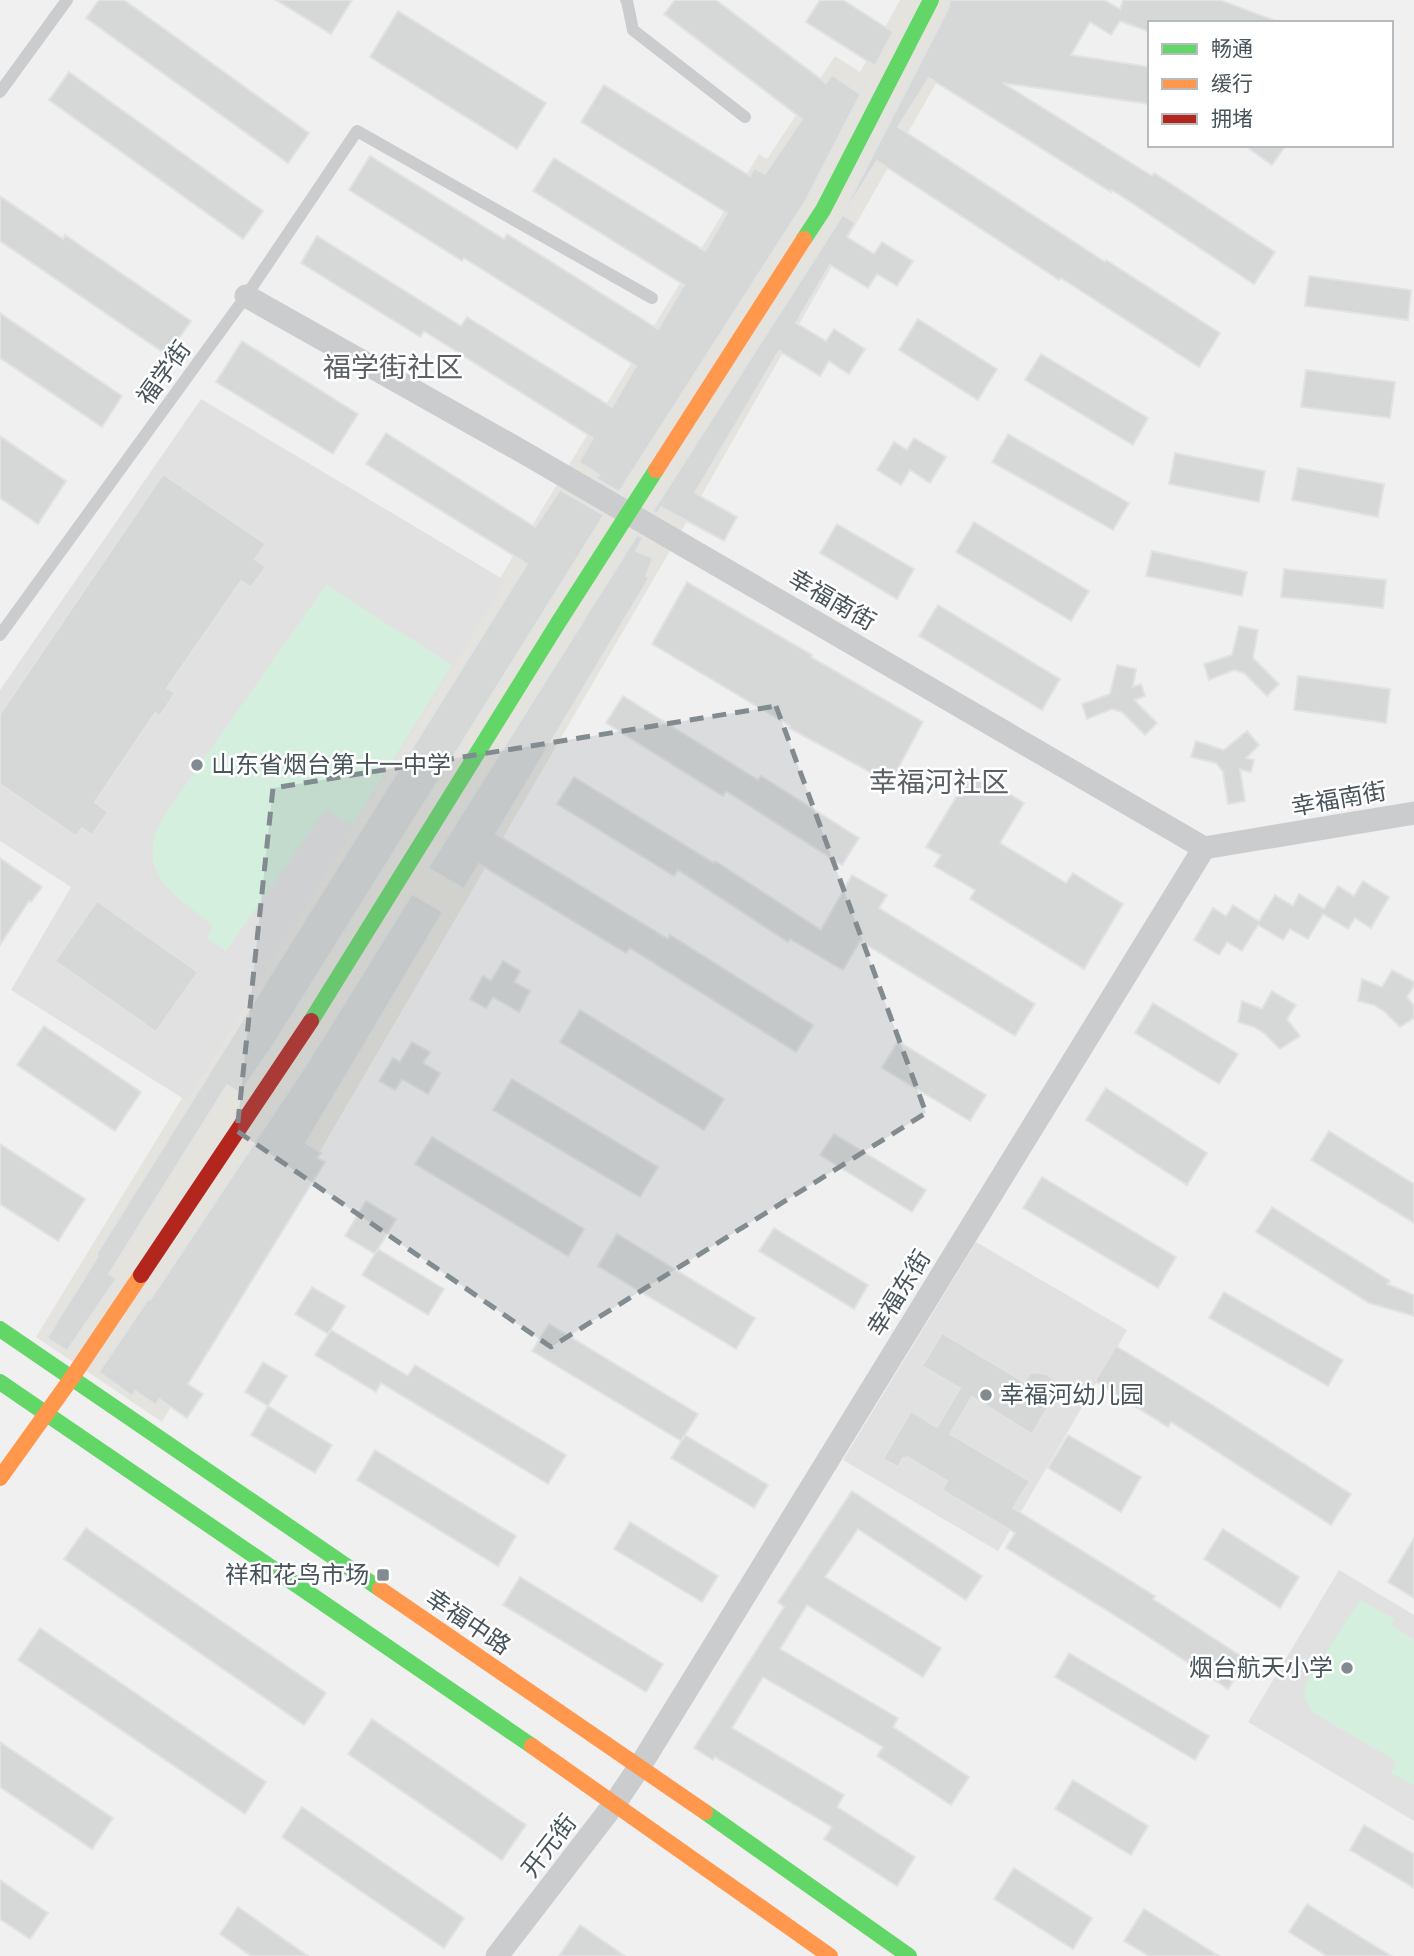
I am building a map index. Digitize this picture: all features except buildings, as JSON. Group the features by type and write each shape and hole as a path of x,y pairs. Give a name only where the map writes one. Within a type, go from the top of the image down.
{"main road":[{"path":"0,1478 71,1379 290,1054 558,623 823,210 931,0"},
{"name":"幸福中路","path":"0,1329 640,1766 909,1956"},
{"path":"0,1382 615,1803 830,1956"}],"street":[{"name":"幸福南街","path":"246,296 523,452 1204,848 1414,813"},
{"name":"幸福东街","path":"640,1766 1204,848"},
{"name":"开元街","path":"497,1956 615,1803 640,1766"}],"lane":[{"path":"0,92 67,0"},
{"path":"626,0 633,30 745,117"},
{"name":"福学街","path":"0,635 246,296 357,131 653,298"}],"highlighted area":[{"path":"776,706 926,1113 551,1347 237,1131 273,788"}],"shaded area":[{"path":"900,0 976,0 951,57 674,544 162,1422 36,1337 759,154 767,159 835,56 860,72"},
{"name":"山东省烟台第十一中学","path":"201,399 506,581 187,1101 11,990 71,887 0,841 0,690"},
{"name":"幸福河幼儿园","path":"976,1242 1127,1330 998,1551 843,1460"},
{"name":"烟台航天小学","path":"1339,1570 1414,1615 1414,1821 1248,1722"}],"green space":[{"path":"326,585 452,665 352,825 325,810 226,951 207,938 213,925 177,897 158,874 153,861 157,830 168,810"},
{"path":"1360,1600 1394,1619 1391,1626 1414,1639 1414,1785 1391,1773 1396,1761 1312,1712 1305,1698 1306,1683"}],"traffic: fast":[{"path":"804,239 823,210 931,0"},
{"path":"311,1021 656,470"},
{"path":"0,1329 380,1589"},
{"path":"0,1382 532,1746"},
{"path":"705,1812 909,1956"}],"traffic: slow":[{"path":"656,470 804,239"},
{"path":"0,1478 141,1275"},
{"path":"380,1589 705,1812"},
{"path":"532,1746 830,1956"}],"traffic: jam":[{"path":"141,1275 311,1021"}],"place":[{"name":"山东省烟台第十一中学","path":"197,765"},
{"name":"幸福河幼儿园","path":"986,1395"},
{"name":"祥和花鸟市场","path":"383,1575"},
{"name":"烟台航天小学","path":"1347,1668"}],"district":[{"name":"福学街社区","path":"393,367"},
{"name":"幸福河社区","path":"939,782"}]}
